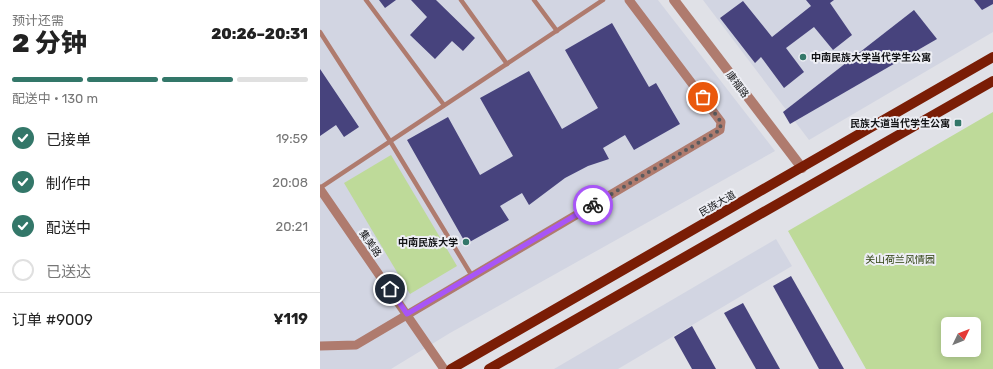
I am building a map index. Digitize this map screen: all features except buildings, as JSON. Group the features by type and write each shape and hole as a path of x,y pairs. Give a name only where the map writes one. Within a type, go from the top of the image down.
{"main road":[{"name":"民族大道","path":"451,369 993,57"},
{"path":"490,369 993,81"}],"street":[{"path":"320,346 356,345 720,130 721,122 629,0"},
{"name":"康福路","path":"674,0 802,168"},
{"name":"集美路","path":"320,188 444,369"}],"lane":[{"path":"366,0 444,106"},
{"path":"461,0 507,64"},
{"path":"534,0 557,31"},
{"path":"320,188 603,0"},
{"path":"320,32 390,141 472,276"}],"shaded area":[{"name":"中南民族大学","path":"320,0 658,0 775,151 450,333 391,369 320,369"},
{"path":"703,0 993,0 993,32 809,140"},
{"path":"776,239 792,266 618,369 554,369"}],"green space":[{"name":"关山荷兰风情园","path":"993,112 993,369 866,369 788,231"},
{"path":"391,155 457,266 410,294 344,183"}],"way so far":[{"path":"593,205 720,130 721,122 703,97"}],"place":[{"name":"中南民族大学当代学生公寓","path":"803,57"},
{"name":"民族大道当代学生公寓","path":"958,123"},
{"name":"中南民族大学","path":"466,242"}],"route":[{"path":"390,289 407,314 593,205"}]}
